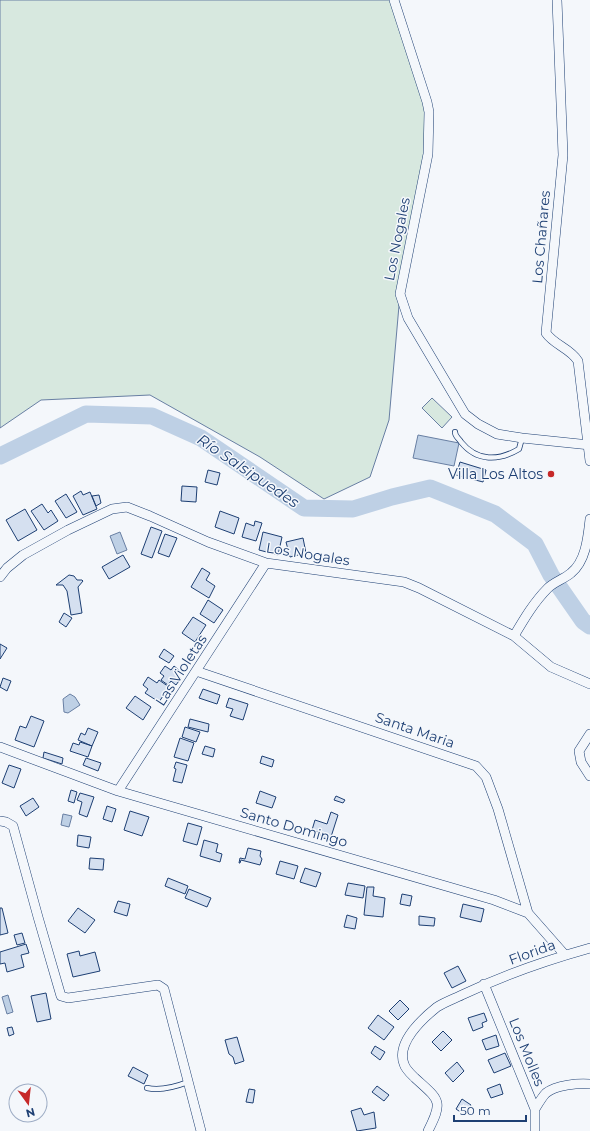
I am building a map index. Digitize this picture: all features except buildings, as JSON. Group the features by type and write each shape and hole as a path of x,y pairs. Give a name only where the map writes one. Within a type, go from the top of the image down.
{"street":[{"name":"Los Nogales","path":"394,0 429,112 428,154 400,294 408,318 465,414 478,424 497,434 589,445"},
{"name":"Los Chañares","path":"557,0 563,155 546,333 550,339 575,355 578,361 590,461"},
{"name":"Los Nogales","path":"0,577 7,568 23,555 68,530 112,509 127,507 208,542 266,563 404,582 419,588 514,636 551,667 590,684"},
{"path":"514,636 535,602 549,587 572,573 581,560 588,541 590,519"},
{"name":"Las Violetas","path":"118,791 266,563"},
{"name":"Santa Maria","path":"196,671 476,766 486,777 498,810 528,913"},
{"path":"590,734 579,751 581,762 590,776"},
{"name":"Santo Domingo","path":"0,747 118,791 494,900 528,913 565,955"},
{"path":"0,821 6,822 13,826 61,996 68,998 158,985 164,989 201,1131"},
{"name":"Florida","path":"428,1131 436,1115 438,1105 435,1097 408,1071 404,1064 403,1054 405,1045 414,1028 438,1007 484,984 565,955 590,948"},
{"name":"Los Molles","path":"484,984 535,1109 535,1131"},
{"path":"535,1109 547,1092 563,1086 581,1083 590,1084"}],"lane":[{"path":"454,432 465,447 473,454 483,457 496,457 510,454 519,449 522,438"},
{"path":"148,1088 174,1087 188,1082"}],"shaded area":[{"path":"0,0 394,0 427,102 428,154 400,294 389,420 370,477 324,499 260,457 150,395 41,400 0,428"},
{"path":"432,398 452,417 442,428 422,408"}],"water":[{"path":"418,435 459,443 454,466 413,458"},
{"path":"120,532 127,550 117,554 110,536"},
{"path":"70,694 75,697 80,705 68,713 64,712 63,699"},
{"path":"63,814 72,816 69,827 61,825"},
{"path":"8,995 13,1012 7,1014 2,997"}],"waterway":[{"name":"Río Salsipuedes","path":"0,456 86,414 152,416 201,438 304,508 353,509 392,497 430,488 495,514 535,544 551,575 583,621 590,626"}],"place":[{"name":"Villa Los Altos","path":"551,474"}]}
